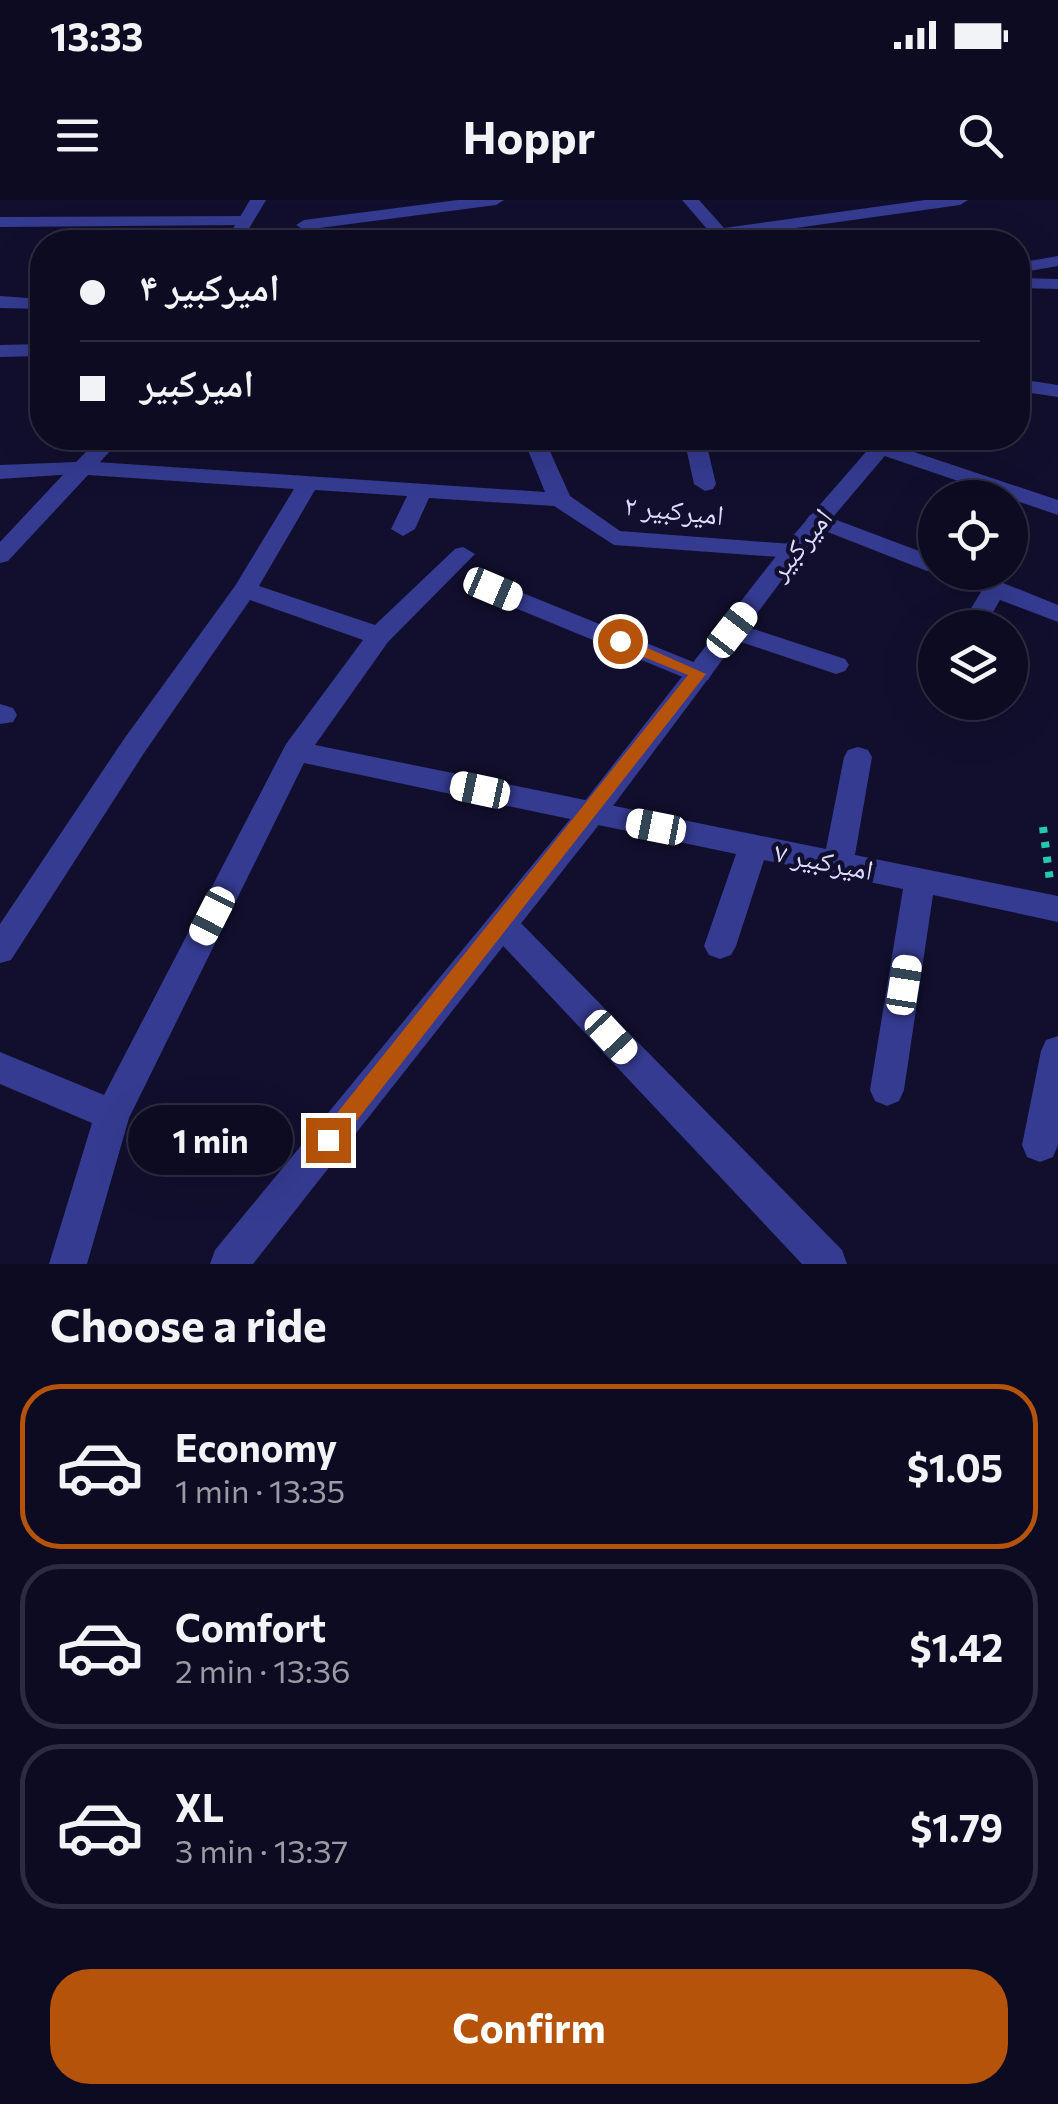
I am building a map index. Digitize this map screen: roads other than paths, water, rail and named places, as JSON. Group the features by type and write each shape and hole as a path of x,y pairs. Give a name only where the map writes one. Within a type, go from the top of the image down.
{"street":[{"path":"240,230 258,200"},
{"path":"304,225 496,200"},
{"path":"690,200 717,230"},
{"path":"774,230 960,200"},
{"path":"0,222 245,220"},
{"path":"1030,266 1058,261"},
{"path":"1030,283 1058,284"},
{"path":"0,302 30,303"},
{"path":"0,351 30,350"},
{"path":"1030,375 1058,376"},
{"path":"1030,387 1058,391"},
{"path":"0,556 99,450"},
{"path":"0,472 82,468 560,500 539,450"},
{"path":"697,450 705,484"},
{"name":"امیرکبیر","path":"229,1264 591,814 792,551 878,450"},
{"path":"906,450 1058,508"},
{"path":"0,950 134,746 245,590 307,486"},
{"path":"403,529 420,492"},
{"name":"امیرکبیر ۲","path":"560,500 614,538 792,551"},
{"path":"818,520 918,559"},
{"path":"68,1264 112,1115 296,752 380,636 464,554"},
{"path":"493,589 698,674"},
{"path":"245,590 380,636"},
{"path":"998,590 1058,614"},
{"path":"732,630 836,666"},
{"name":"امیرکبیر ۷","path":"296,752 1056,908"},
{"path":"838,864 858,758"},
{"path":"720,946 753,847"},
{"path":"887,1090 920,880"},
{"path":"502,924 828,1264"},
{"path":"1040,1145 1058,1052"},
{"path":"0,1068 112,1115"}]}
